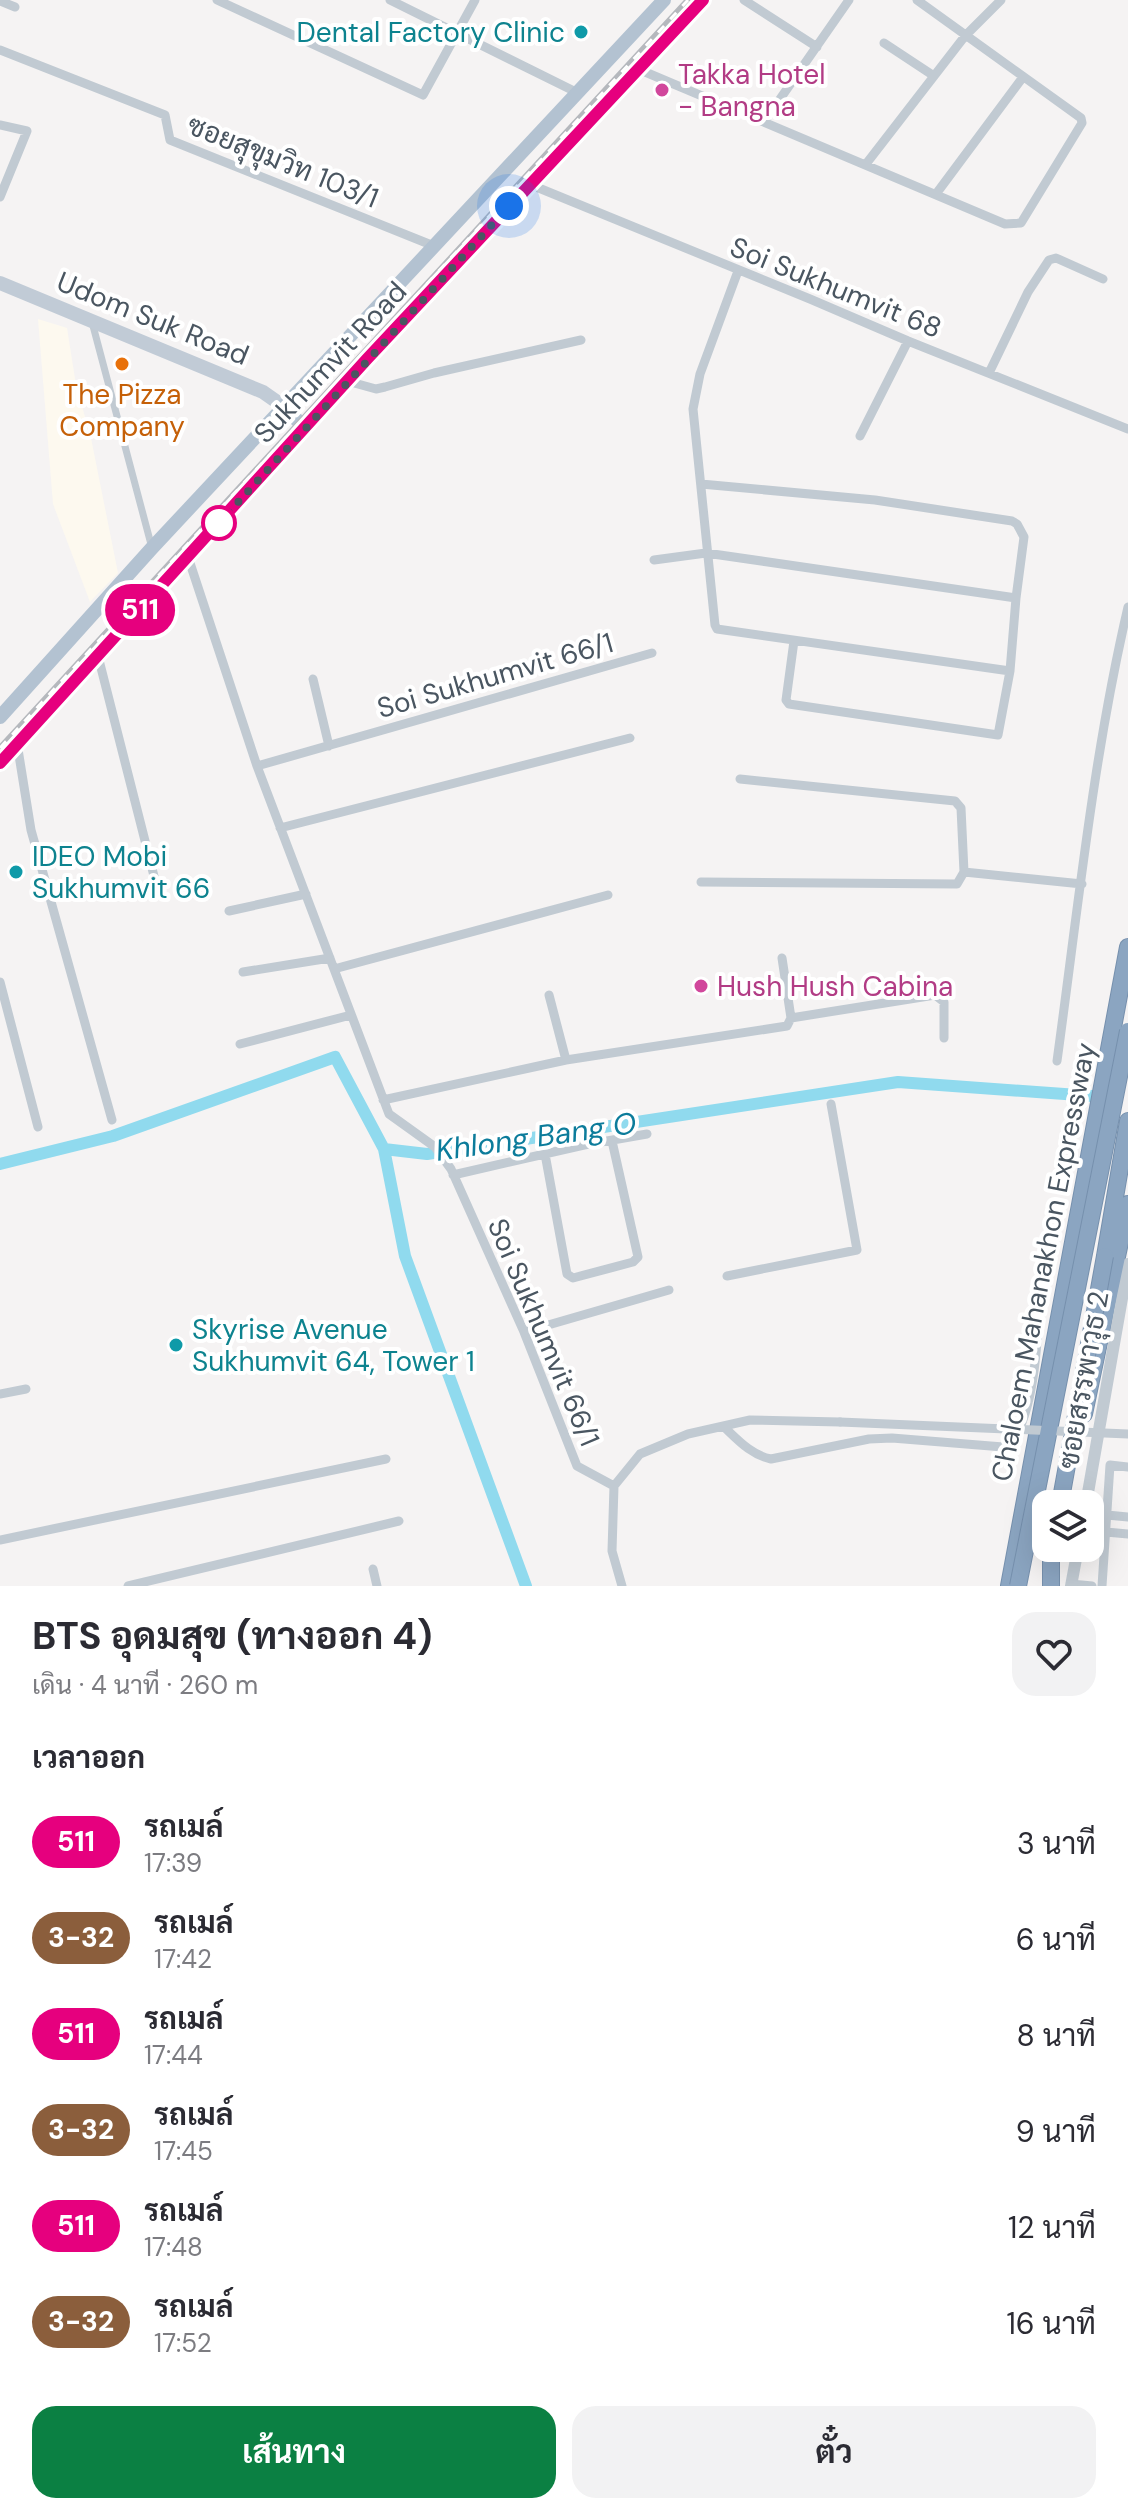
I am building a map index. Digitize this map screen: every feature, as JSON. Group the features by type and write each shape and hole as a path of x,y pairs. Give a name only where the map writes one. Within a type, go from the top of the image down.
{"highway":[{"name":"Chaloem Mahanakhon Expressway","path":"1009,1586 1128,947"},
{"path":"1018,1586 1128,1031"},
{"path":"1064,1490 1128,1121"},
{"path":"1065,1490 1128,1204"},
{"path":"1047,1586 1050,1562"}],"main road":[{"name":"Sukhumvit Road","path":"0,717 283,406 664,0"},
{"name":"Sukhumvit Road","path":"0,763 347,381 703,0"},
{"path":"507,168 529,184"},
{"name":"Udom Suk Road","path":"0,283 263,392 283,406"},
{"path":"283,406 305,428"}],"street":[{"path":"217,0 423,95 475,0"},
{"path":"390,0 576,92"},
{"path":"744,0 817,47"},
{"path":"764,122 849,0"},
{"path":"638,69 1005,224 1021,223 1082,123 1081,118 917,0"},
{"path":"866,164 965,36 1001,0"},
{"path":"0,1 15,7"},
{"path":"884,43 934,76"},
{"name":"ซอยสุขุมวิท 103/1","path":"0,50 165,115 170,140 434,246"},
{"path":"936,194 1023,77"},
{"path":"0,125 27,131 0,197"},
{"name":"Soi Sukhumvit 68","path":"529,184 1128,429"},
{"path":"989,373 1028,292 1049,260 1056,258 1103,279"},
{"path":"738,271 700,374 693,409 706,553 717,629 1010,671"},
{"path":"92,322 152,548"},
{"path":"347,381 376,389 581,340"},
{"path":"860,436 908,341"},
{"path":"701,484 875,500 1012,521 1024,537 1010,671 1000,732 995,736 789,704 786,700 794,641"},
{"path":"654,560 706,553 1016,598"},
{"name":"Soi Sukhumvit 66/1","path":"188,557 257,766 383,1100 389,1114 435,1147 452,1172 524,1332 577,1466 614,1486 640,1454 688,1434 750,1420 1128,1434"},
{"path":"1057,1061 1091,798 1109,686 1124,646 1128,607"},
{"name":"Soi Sukhumvit 66/1","path":"257,766 652,653"},
{"path":"98,656 156,884"},
{"path":"313,679 329,746"},
{"path":"280,828 630,738"},
{"path":"17,743 31,830 112,1120"},
{"path":"701,882 957,884 964,872 961,808 955,801 740,779"},
{"path":"964,872 1082,884"},
{"path":"229,911 306,894"},
{"path":"334,969 608,895"},
{"path":"243,972 330,958"},
{"path":"383,1100 566,1060 787,1026 791,1018 782,958"},
{"path":"0,982 38,1127"},
{"path":"549,995 566,1060"},
{"path":"791,1018 935,995 944,1002 944,1038"},
{"path":"240,1044 351,1015"},
{"path":"727,1276 857,1250 831,1104"},
{"path":"452,1172 647,1134"},
{"path":"545,1154 567,1274 573,1278 633,1262 638,1257 612,1141"},
{"path":"723,1426 748,1450 771,1459 869,1439 1010,1445 1023,1423 1034,1370 1042,1260"},
{"name":"ซอยสรรพาวุธ 2","path":"1088,1490 1128,1264"},
{"path":"524,1332 669,1290"},
{"path":"0,1394 26,1389"},
{"path":"0,1540 386,1459"},
{"path":"1102,1586 1110,1465 1128,1467"},
{"path":"614,1486 612,1551 622,1586"},
{"path":"1107,1515 1128,1517"},
{"path":"128,1586 399,1521"},
{"path":"1106,1532 1128,1534"},
{"path":"1075,1562 1071,1585 1092,1586"},
{"path":"373,1569 377,1586"}],"shaded area":[{"path":"38,319 67,328 76,385 91,438 118,573 90,602 53,504"}],"waterway":[{"name":"Khlong Bang O","path":"0,1164 113,1136 335,1057 384,1149 427,1154 898,1082 1092,1096"},
{"path":"384,1149 405,1256 526,1586"}],"railway":[{"path":"0,748 688,0"}],"bus line":[{"name":"511","path":"0,763 367,359 703,0"}],"place":[{"name":"Dental Factory Clinic","path":"581,32"},
{"name":"Takka Hotel - Bangna","path":"662,90"},
{"name":"The Pizza Company","path":"122,364"},
{"name":"IDEO Mobi Sukhumvit 66","path":"16,872"},
{"name":"Hush Hush Cabina","path":"701,986"},
{"name":"Skyrise Avenue Sukhumvit 64, Tower 1","path":"176,1345"}],"route":[{"path":"219,523 509,206"}]}
